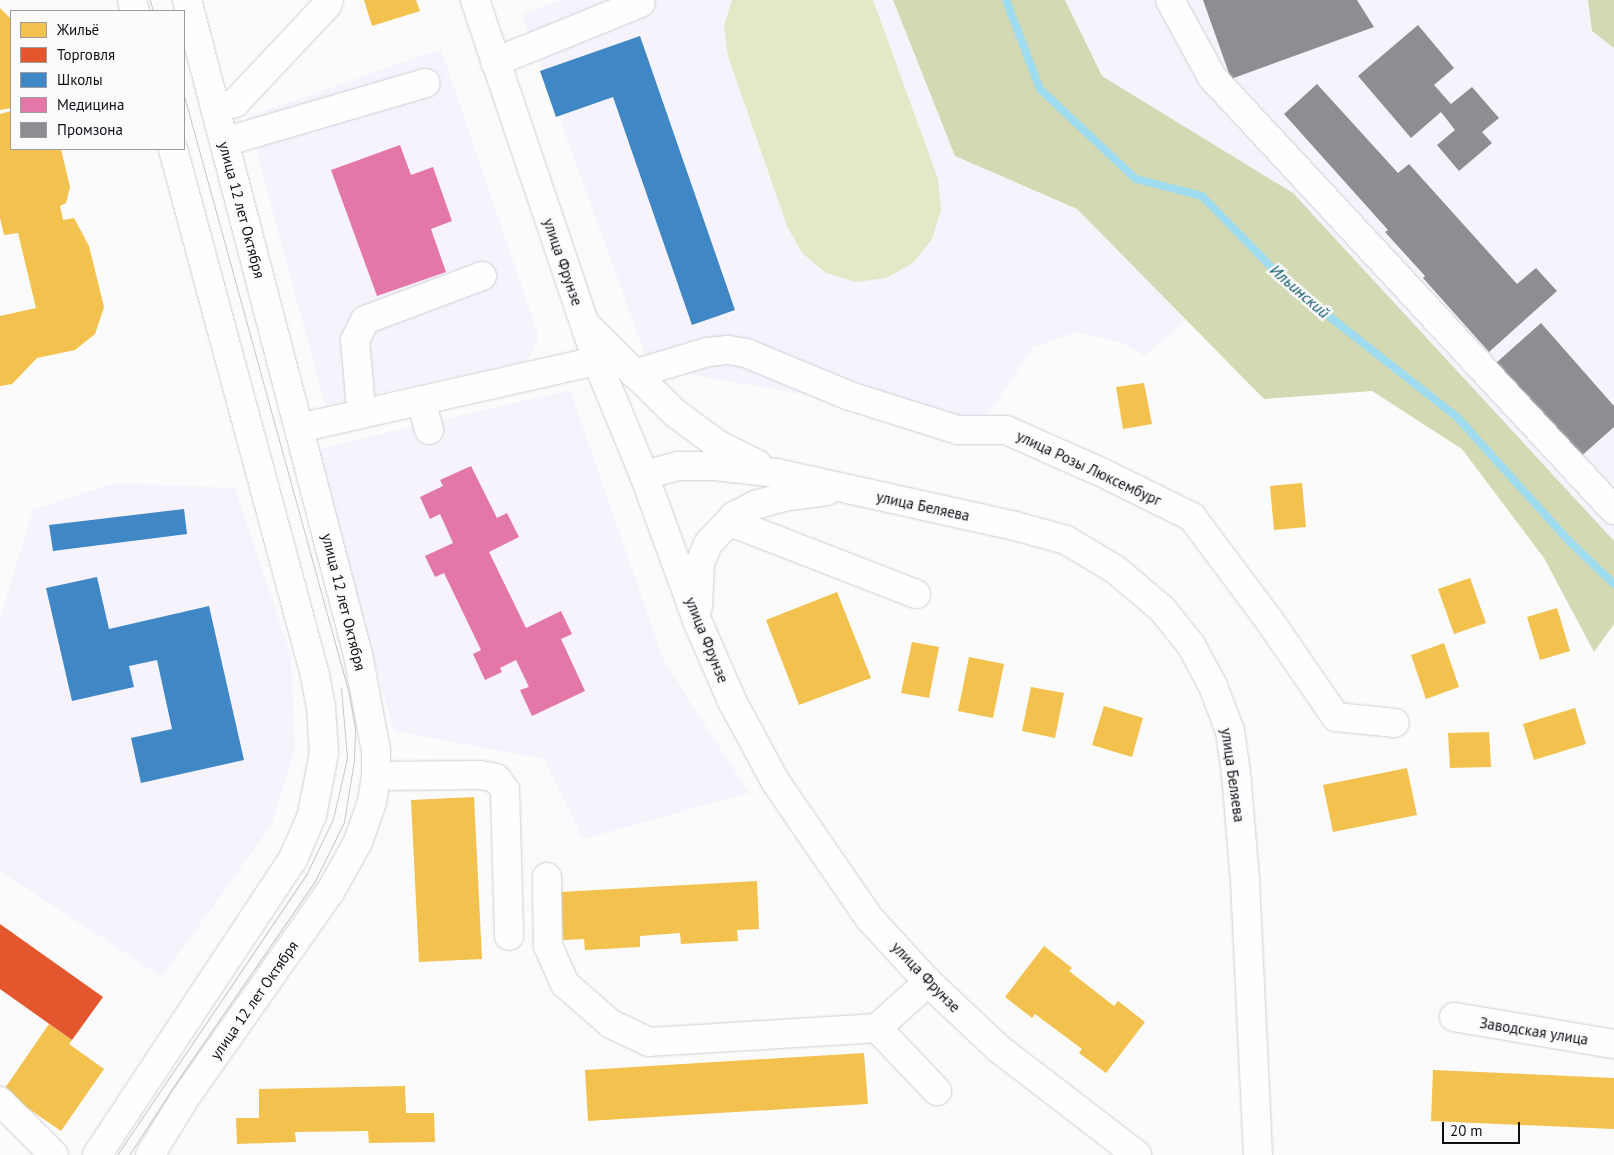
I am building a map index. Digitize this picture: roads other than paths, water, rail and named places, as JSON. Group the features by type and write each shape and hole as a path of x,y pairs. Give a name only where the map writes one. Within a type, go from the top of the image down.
{"main road":[{"name":"улица 12 лет Октября","path":"150,1155 184,1098 330,892 358,842 372,802 376,776 376,750 358,655 187,0"},
{"path":"216,108 236,103 327,5 329,0"},
{"name":"улица Фрунзе","path":"475,0 597,361 644,475 699,625 732,701 775,781 870,919 928,982 999,1049 1137,1155"},
{"path":"1170,0 1212,77 1614,510"},
{"path":"496,62 640,3"},
{"path":"224,142 426,83"},
{"path":"97,1155 293,859 312,815 324,753 321,707 315,675 172,150"},
{"path":"363,413 355,340 365,320 482,276"},
{"path":"584,322 675,413 717,444 776,473"},
{"name":"улица Розы Люксембург","path":"634,374 708,352 728,350 746,353 850,396 958,430 1006,430 1101,472 1192,517 1269,620 1336,717 1395,723"},
{"path":"299,428 597,361"},
{"path":"421,400 428,430"},
{"path":"644,475 678,466 715,466 776,473"},
{"name":"улица Беляева","path":"776,473 1015,526 1066,540 1116,570 1162,609 1191,646 1213,686 1230,731 1236,773 1245,880 1258,1155"},
{"path":"699,625 697,590 700,563 708,544 734,516 758,504 784,497 844,489"},
{"path":"734,516 738,525 916,594"},
{"path":"376,776 480,775 496,778 505,790 509,936"},
{"path":"547,877 548,946 565,984 610,1024 649,1042 877,1028 928,982"},
{"name":"Заводская улица","path":"1454,1017 1614,1044"},
{"path":"877,1028 938,1091"},
{"path":"0,1101 54,1155"}],"waterway":[{"name":"Ильинский","path":"1006,0 1040,89 1136,179 1202,196 1288,284 1456,416 1569,541 1614,584"}],"tram line":[{"path":"150,0 153,10"},
{"path":"129,1155 184,1071 315,881 344,822 354,760 355,728 348,690 185,100"},
{"path":"117,1155 307,873 333,819 347,758 341,688"}]}
